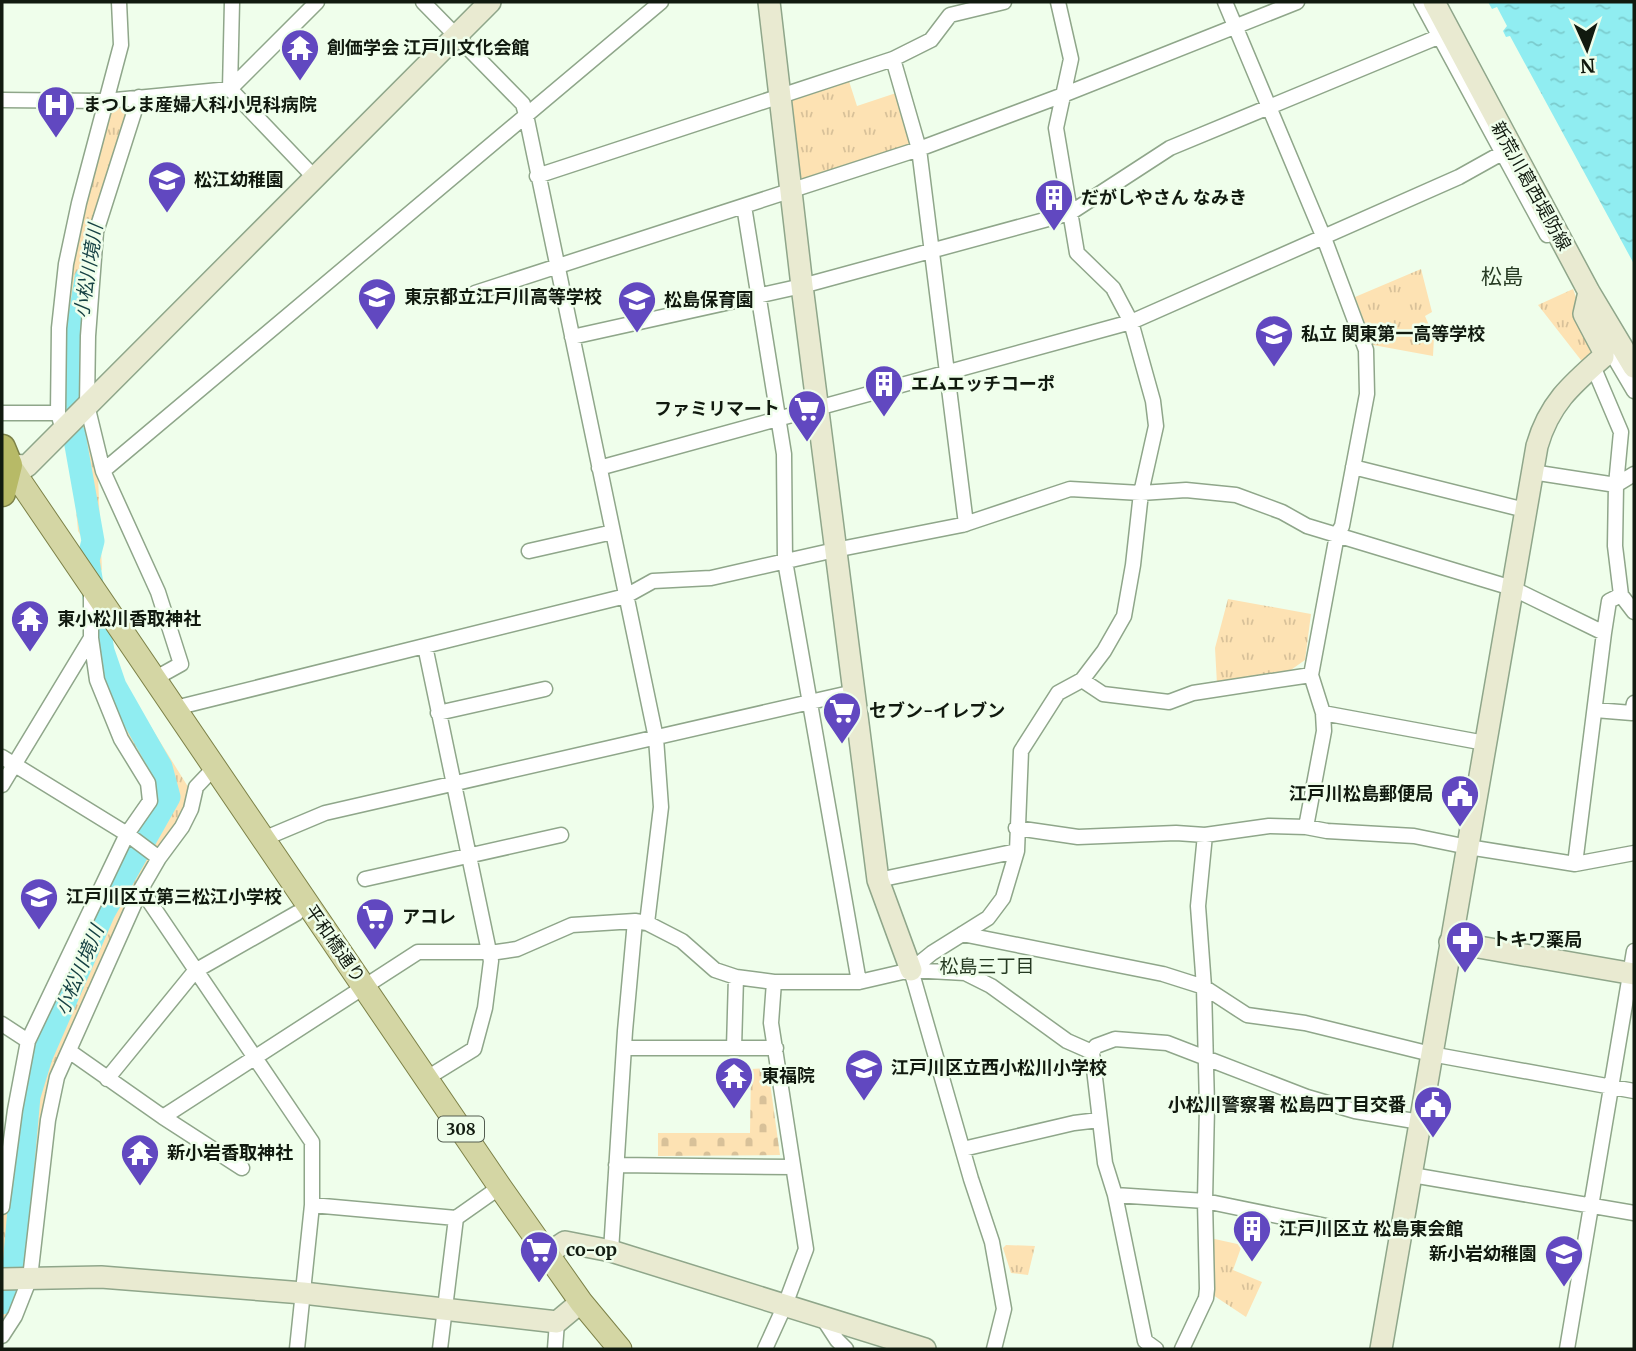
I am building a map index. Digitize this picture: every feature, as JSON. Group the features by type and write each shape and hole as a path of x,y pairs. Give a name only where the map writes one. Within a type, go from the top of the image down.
{"highway":[{"path":"2,493 4,458"}],"main road":[{"name":"平和橋通り","path":"4,458 500,1187 581,1302 620,1349"}],"street":[{"path":"61,421 59,328 66,264 79,203 121,45 119,2"},
{"path":"232,2 230,89 314,177"},
{"path":"2,100 106,101 230,89 317,2"},
{"path":"424,2 523,104 656,738 661,807 641,922 624,1048 611,1251"},
{"path":"4,458 27,466 61,421 87,405 490,2"},
{"path":"103,471 661,2"},
{"path":"769,2 802,286 878,880 911,970 971,1179 992,1242 1004,1309 995,1349"},
{"path":"537,176 893,59 931,40 950,15 1004,2"},
{"path":"911,970 932,953 988,918 1003,898 1017,851 1021,751 1058,693 1082,680 1124,616 1141,493 1156,426 1153,401 1131,322 1113,288 1077,253 1056,128 1072,60 1058,2"},
{"path":"1225,2 1324,238 1366,350 1367,394 1311,675 1323,713 1324,731 1306,827"},
{"path":"475,293 919,149 1297,2"},
{"path":"1421,2 1571,278 1589,292 1584,314 1621,432 1616,485 1615,546 1618,572 1626,598 1634,612"},
{"name":"新荒川葛西堤防線","path":"1434,2 1589,292 1634,368"},
{"path":"572,337 802,286 1070,213 1170,148 1438,37"},
{"path":"893,59 919,149 966,524"},
{"path":"139,97 96,232 88,336 87,405 103,471 158,592 181,664 154,679"},
{"path":"599,468 1131,322 1459,177 1502,153"},
{"path":"744,206 780,418 784,454 785,561 859,982"},
{"path":"1381,1349 1525,510 1543,426 1563,394 1598,358 1614,357 1634,391"},
{"path":"2,413 61,421"},
{"path":"1353,467 1525,510"},
{"path":"1532,472 1616,485 1634,474"},
{"path":"175,708 626,596 653,581 711,578 966,524 1070,489 1141,493 1186,490 1236,495 1282,512 1307,526 1512,588 1604,633"},
{"path":"529,551 613,532"},
{"path":"1618,572 1634,571"},
{"path":"2,1208 15,1110 28,1041 150,801 148,783 121,739 97,680 91,638 91,588"},
{"path":"1575,864 1609,601 1626,598"},
{"path":"2,785 8,761 91,638"},
{"path":"425,646 452,784 490,952 485,1008 474,1049 427,1078"},
{"path":"1082,680 1103,694 1169,702 1193,693 1311,675"},
{"path":"438,713 545,689"},
{"path":"263,839 326,813 854,692"},
{"path":"1595,710 1632,713 1634,703"},
{"path":"1323,713 1485,743"},
{"path":"8,761 156,855"},
{"path":"2,1336 15,1316 17,1279 57,1077 156,855 182,827 191,809 196,788 215,767"},
{"path":"1016,828 1078,837 1175,833 1205,835 1269,826 1306,827 1327,831 1414,836 1575,864 1634,853"},
{"path":"365,879 561,835"},
{"path":"1182,1349 1206,1298 1206,1057 1198,906 1205,835"},
{"path":"878,880 1017,851"},
{"path":"141,889 312,1142 312,1205 297,1349"},
{"path":"107,1079 195,971 297,913"},
{"path":"163,1117 418,951 490,952 517,949 572,925 641,922 682,941 715,970 736,977 774,982 859,982 911,970 965,973 991,986 1067,1041 1092,1052"},
{"path":"962,934 1163,974 1204,987 1247,1015 1304,1023 1431,1054 1634,1091"},
{"path":"1450,942 1632,973"},
{"path":"1567,1349 1634,951"},
{"path":"734,1048 736,977"},
{"path":"765,1349 806,1249 771,1023 774,982"},
{"path":"2,1024 28,1041"},
{"path":"1156,1349 1145,1341 1115,1195 1105,1163 1092,1052 1096,1046 1115,1039 1167,1043 1307,1097 1355,1111 1420,1122"},
{"path":"624,1048 775,1048"},
{"path":"69,1051 242,1168"},
{"path":"963,1149 1074,1123 1099,1120"},
{"path":"616,1164 793,1167"},
{"path":"1412,1175 1634,1213"},
{"path":"312,1205 456,1217 500,1187"},
{"path":"1115,1195 1205,1201 1341,1229"},
{"path":"440,1349 456,1217"},
{"path":"547,1254 565,1242 611,1251 925,1349"},
{"path":"17,1279 101,1277 303,1293 557,1322 581,1302"},
{"path":"821,1316 846,1349"},
{"path":"555,1349 557,1322"}],"green space":[{"path":"848,78 857,106 899,92 915,148 796,185 785,100"},
{"path":"134,100 94,232 84,403 66,423 61,411 68,263 108,104"},
{"path":"1421,269 1432,312 1425,316 1434,337 1433,356 1373,345 1355,297"},
{"path":"1573,289 1594,347 1592,357 1584,364 1538,305"},
{"path":"89,418 97,452 102,571 78,531 70,439"},
{"path":"1228,599 1311,614 1305,660 1288,672 1217,684 1215,648"},
{"path":"96,628 107,633 123,682 190,790 187,807 54,1075 27,1274 2,1330 2,1169 30,1043 132,833 153,803 100,678"},
{"path":"768,1068 780,1155 658,1156 658,1133 750,1133 751,1069"},
{"path":"1210,1238 1242,1245 1233,1270 1262,1282 1246,1317 1213,1295"},
{"path":"1006,1245 1035,1246 1028,1275 1011,1273 1003,1248"}],"water":[{"path":"1488,2 1634,2 1634,264 1510,36 1506,37 1503,31 1507,26 1497,7 1492,9"}],"waterway":[{"name":"小松川境川","path":"70,407 68,389 86,278"},
{"name":"小松川境川","path":"2,1303 12,1289 29,1096 41,1057 104,912 169,797 161,767 115,686 103,651 88,560 93,541 74,434"}],"place":[{"name":"創価学会 江戸川文化会館","path":"300,82"},
{"name":"まつしま産婦人科小児科病院","path":"56,139"},
{"name":"松江幼稚園","path":"167,214"},
{"name":"だがしやさん なみき","path":"1054,232"},
{"name":"東京都立江戸川高等学校","path":"377,331"},
{"name":"松島保育園","path":"637,334"},
{"name":"私立 関東第一高等学校","path":"1274,368"},
{"name":"エムエッチコーポ","path":"884,418"},
{"name":"ファミリマート","path":"807,443"},
{"name":"東小松川香取神社","path":"30,653"},
{"name":"セブン-イレブン","path":"842,745"},
{"name":"江戸川松島郵便局","path":"1460,828"},
{"name":"江戸川区立第三松江小学校","path":"39,931"},
{"name":"アコレ","path":"375,951"},
{"name":"トキワ薬局","path":"1465,974"},
{"name":"江戸川区立西小松川小学校","path":"864,1102"},
{"name":"東福院","path":"734,1110"},
{"name":"小松川警察署 松島四丁目交番","path":"1433,1139"},
{"name":"新小岩香取神社","path":"140,1187"},
{"name":"江戸川区立 松島東会館","path":"1252,1263"},
{"name":"co-op","path":"539,1284"},
{"name":"新小岩幼稚園","path":"1564,1288"}],"district":[{"name":"松島","path":"1502,277"},
{"name":"松島三丁目","path":"987,966"}]}
